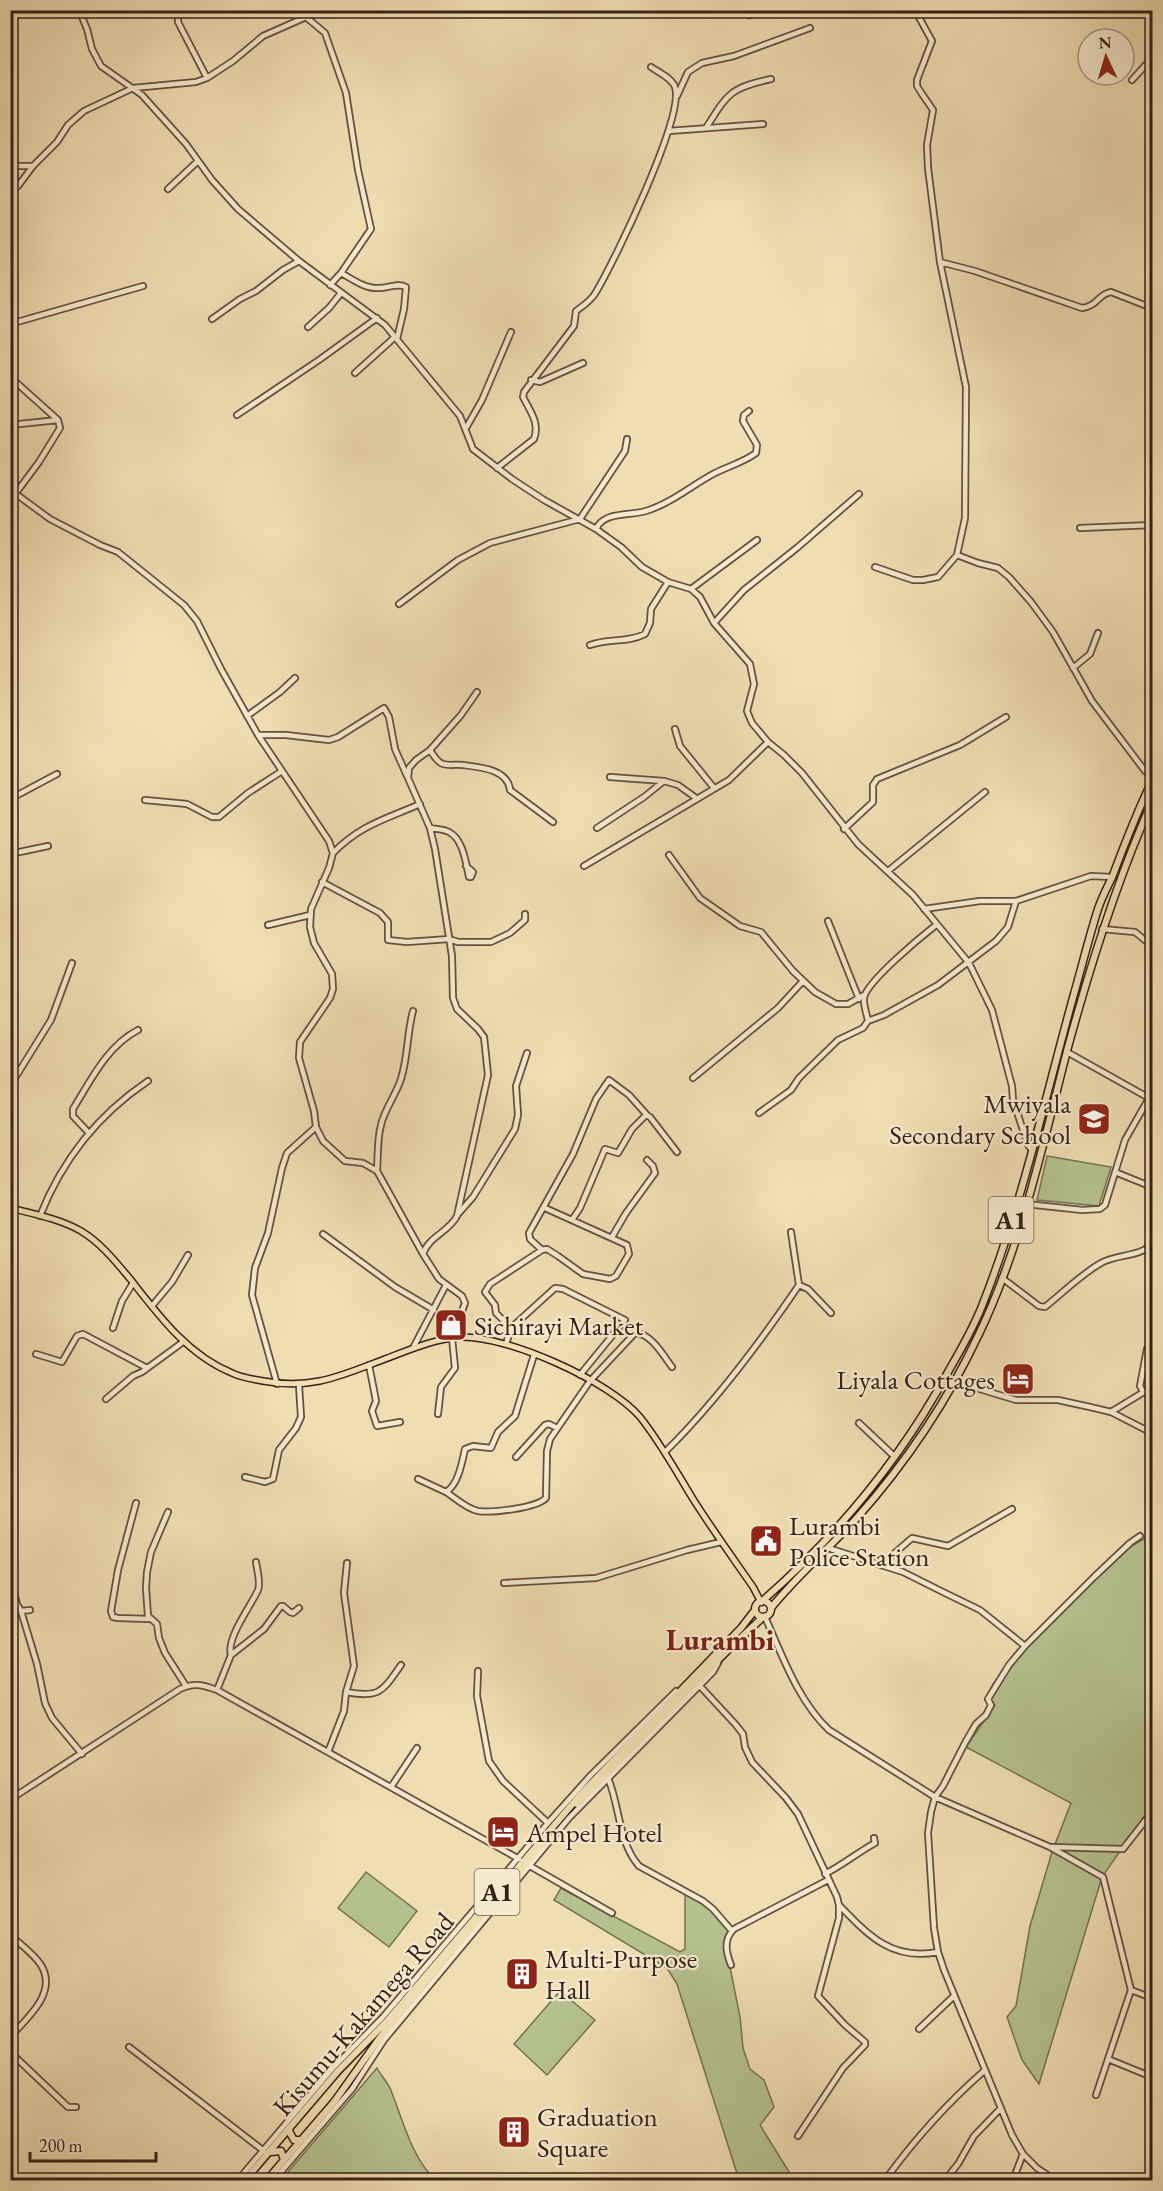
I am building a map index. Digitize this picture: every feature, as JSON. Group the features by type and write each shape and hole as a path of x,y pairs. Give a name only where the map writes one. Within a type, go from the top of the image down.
{"highway":[{"name":"A1","path":"761,1602 791,1576 841,1526 895,1457 919,1423 941,1385 981,1307 1032,1150 1098,908 1152,781"},
{"name":"A1","path":"267,2181 351,2080 379,2039 553,1831 727,1651 770,1612 771,1608 856,1518 913,1446 979,1334 1002,1278 1043,1149 1067,1052 1102,929 1150,815 1152,802"},
{"path":"761,1602 768,1604 771,1608"},
{"name":"Kisumu-Kakamega Road","path":"245,2181 267,2151 388,2019 563,1813 741,1628 755,1610 756,1605 761,1602"},
{"path":"755,1610 757,1614 764,1617"},
{"path":"290,2128 294,2140 302,2140"},
{"path":"267,2151 281,2151 284,2160"}],"main road":[{"path":"10,1208 69,1226 92,1239 103,1248 183,1342 234,1374 277,1384 299,1385 335,1378 436,1341 475,1338 506,1344 580,1375 612,1393 639,1417 665,1452 761,1602"}],"street":[{"path":"79,10 92,49 101,66 142,95 238,209 299,261 377,318 456,411 466,428 470,445 497,468 544,500 596,529 621,547 642,567 668,582 691,589 700,597 714,623 750,664 754,684 748,705 748,716 768,742 802,773 844,829 924,909 969,963 992,1010 1012,1086 1013,1100 1032,1150"},
{"path":"178,10 178,22 207,78"},
{"path":"305,10 306,17 325,33 346,93 358,170 370,224 370,233 342,273 330,285"},
{"path":"738,10 749,15"},
{"path":"875,567 913,580 938,577 957,555 965,518 966,387 940,262 928,168 927,145 933,110 922,94 917,80 932,41 915,10"},
{"path":"10,191 18,186 33,166 57,142 68,125 84,111 133,88 196,82 207,78 233,61 262,36 306,17"},
{"path":"497,468 531,443 536,436 534,416 523,397 531,380 572,329 576,311 596,292 640,202 669,131 676,98 688,72 702,63 734,56 810,28"},
{"path":"1136,76 1152,58"},
{"path":"651,67 674,84 676,98"},
{"path":"706,128 721,104 740,86 771,79"},
{"path":"669,131 763,124"},
{"path":"168,189 198,161"},
{"path":"10,166 33,166"},
{"path":"212,319 299,261"},
{"path":"940,262 975,271 1082,308 1094,305 1105,293 1111,292 1152,308"},
{"path":"342,273 372,288 379,289 398,284 405,287 404,309 396,338 355,373"},
{"path":"10,324 143,286"},
{"path":"308,327 341,293"},
{"path":"237,415 377,318"},
{"path":"466,428 482,400 511,332"},
{"path":"531,380 540,382 583,363"},
{"path":"10,377 58,420 60,428 10,501"},
{"path":"596,529 605,518 648,511 663,504 716,472 756,453 757,445 743,421 744,415 749,411"},
{"path":"10,425 58,420"},
{"path":"399,604 458,560 490,543 580,519 625,451 627,439"},
{"path":"16,494 60,524 118,552 184,605 197,621 258,735 329,841 333,853 310,915 310,927 314,943 332,974 333,981 330,998 306,1031 298,1049 298,1058 314,1110 316,1127 323,1141 345,1161 363,1163 377,1171 423,1254 440,1279 462,1296 465,1303 452,1338 455,1368 441,1387 438,1414"},
{"path":"714,623 744,590 859,495"},
{"path":"1080,528 1152,525"},
{"path":"691,589 723,563 741,553 757,540"},
{"path":"957,555 998,568 1009,577 1049,625 1112,729 1145,771 1152,775"},
{"path":"590,645 601,641 621,641 645,634 650,623 651,609 668,582"},
{"path":"1073,668 1090,654 1098,633"},
{"path":"247,716 295,678"},
{"path":"408,778 409,768 430,750 461,715 477,692"},
{"path":"258,735 286,735 329,740 338,737 385,708 395,748 429,828 452,956 453,998 457,1009 484,1038 488,1057 488,1075 457,1216"},
{"path":"844,829 873,802 873,784 877,779 960,745 1006,717"},
{"path":"675,729 680,746 714,788"},
{"path":"584,866 729,780 768,742"},
{"path":"430,750 437,761 444,765 484,768 497,773 509,782 510,790 553,822"},
{"path":"146,800 187,804 212,817 219,817 248,793 282,771"},
{"path":"10,799 57,774"},
{"path":"610,777 664,781 678,785 696,798"},
{"path":"597,828 664,781"},
{"path":"888,871 985,792"},
{"path":"333,853 362,828 420,804"},
{"path":"429,828 448,831 459,841 466,866"},
{"path":"10,854 48,846"},
{"path":"669,855 700,898 740,926 761,932 802,981 815,992 836,1004 849,1004 859,999 909,947 936,925"},
{"path":"924,909 980,901 1016,901 1092,876 1112,877"},
{"path":"322,882 380,913 388,922 388,940 407,942 449,939 458,942 491,942 510,933 525,920 525,914"},
{"path":"759,1113 791,1090 799,1078 838,1040 863,1028 868,1021 884,1015 938,985 996,941 1006,931 1016,901"},
{"path":"268,925 310,915"},
{"path":"828,921 859,999"},
{"path":"1102,929 1135,932 1152,946"},
{"path":"10,1086 55,1012 72,963"},
{"path":"693,1078 778,1008 802,981"},
{"path":"864,995 868,1021"},
{"path":"377,1171 380,1126 402,1077 413,1011"},
{"path":"88,1132 73,1116 73,1109 109,1054 130,1034 138,1030"},
{"path":"1026,1204 1096,1210 1105,1205 1125,1140 1149,1098 1067,1052"},
{"path":"423,1254 425,1247 432,1239 453,1224 473,1197 515,1129 518,1115 516,1086 527,1053"},
{"path":"542,1250 528,1236 573,1154 597,1099 609,1080 629,1095 677,1152"},
{"path":"40,1216 56,1181 88,1132 118,1103 148,1081"},
{"path":"572,1220 580,1208 605,1149 618,1153 632,1129 647,1115"},
{"path":"277,1384 252,1295 252,1282 268,1233 287,1154 316,1127"},
{"path":"612,1238 626,1213 655,1173 653,1166 646,1160"},
{"path":"1115,1172 1152,1187"},
{"path":"511,1328 496,1313 495,1305 485,1292 490,1284 542,1250 553,1253 583,1274 612,1278 616,1276 630,1250 627,1245 544,1208"},
{"path":"665,1452 690,1428 727,1385 799,1284 791,1232"},
{"path":"323,1234 395,1287 434,1310"},
{"path":"1002,1278 1039,1306 1045,1307 1099,1264 1122,1255 1146,1250 1152,1244"},
{"path":"152,1306 172,1282 188,1255"},
{"path":"112,1328 122,1301 133,1283"},
{"path":"799,1284 808,1289 831,1314"},
{"path":"413,1348 446,1285"},
{"path":"506,1344 511,1328 558,1287 624,1318 625,1322 580,1375"},
{"path":"418,1479 479,1511 513,1509 539,1504 546,1497 547,1451 557,1428 590,1381 635,1333 650,1340 672,1367"},
{"path":"36,1354 62,1362 77,1336 83,1334 147,1368"},
{"path":"106,1399 133,1376 183,1342"},
{"path":"1143,1392 1140,1386 1147,1349"},
{"path":"446,1492 451,1489 465,1449 473,1446 491,1448 498,1432 515,1416 534,1355"},
{"path":"369,1365 376,1401 372,1411 377,1426 400,1422"},
{"path":"953,1381 1016,1400 1058,1400 1111,1412 1152,1432"},
{"path":"245,1477 265,1482 273,1479 279,1450 296,1428 301,1417 299,1385"},
{"path":"1111,1412 1152,1387"},
{"path":"859,1423 895,1457"},
{"path":"516,1457 545,1425 549,1424 557,1428"},
{"path":"136,1503 118,1570 112,1615 118,1618 149,1618 156,1624 165,1653 186,1686"},
{"path":"881,1565 912,1538 948,1546 1012,1509"},
{"path":"149,1618 147,1572 151,1552 168,1512"},
{"path":"1054,2181 1023,2154 1012,2135 984,2071 938,1952 934,1928 928,1833 935,1797 976,1724 986,1715 991,1705 988,1699 996,1685 1025,1646 1094,1577 1140,1536"},
{"path":"504,1583 596,1578 687,1550 722,1542"},
{"path":"828,1548 903,1572 980,1611 1025,1646"},
{"path":"231,1655 229,1649 259,1588 256,1562"},
{"path":"328,1752 344,1711 346,1692 354,1666 344,1593 347,1563"},
{"path":"10,1577 37,1664 45,1703 52,1718 82,1754"},
{"path":"217,1690 231,1655 264,1629 281,1606 290,1612 299,1608"},
{"path":"21,1611 30,1610"},
{"path":"764,1617 818,1720 846,1742 935,1797 1050,1847 1103,1877 1131,1990 1096,2095"},
{"path":"274,2181 352,2089 384,2040 569,1818 699,1685 727,1651"},
{"path":"346,1692 365,1695 377,1693 386,1687 401,1665"},
{"path":"478,1671 477,1696 489,1761 503,1781 548,1823"},
{"path":"238,2181 267,2151 336,2066 383,2017 548,1823 628,1738 690,1679"},
{"path":"11,1803 17,1795 186,1686 201,1684 217,1690 519,1859"},
{"path":"699,1685 743,1734 745,1747 752,1762 786,1797 798,1814 839,1905 879,1942 892,1949 916,1955 938,1952"},
{"path":"391,1787 417,1748"},
{"path":"608,1778 623,1835 632,1859 639,1866 703,1901 732,1930"},
{"path":"1050,1847 1123,1849 1152,1812"},
{"path":"825,1874 847,1863 850,1857 875,1843 874,1838"},
{"path":"530,1866 612,1913"},
{"path":"731,1965 726,1942 732,1930 828,1880"},
{"path":"798,2136 843,2068 865,2045 865,2042 845,2025 818,1996 835,1936 839,1905"},
{"path":"10,1935 41,1964 45,1982 43,1999 10,2037"},
{"path":"1131,1990 1152,1998"},
{"path":"919,2029 954,1996"},
{"path":"129,2047 267,2151"},
{"path":"10,2052 68,2107 76,2107"},
{"path":"1108,2059 1152,2077"},
{"path":"336,2066 345,2064"},
{"path":"885,2181 914,2140 964,2088 984,2071"},
{"path":"351,2080 360,2076"},
{"path":"945,2181 974,2136 1001,2108"},
{"path":"1013,2181 1023,2154"}],"green space":[{"path":"1047,1156 1111,1167 1099,1206 1037,1200"},
{"path":"1152,1534 1152,1805 1102,1877 1039,2084 1022,2060 1007,2017 1016,2006 1030,1926 1052,1852 1071,1803 966,1747 995,1705 985,1700 993,1684 1025,1645 1125,1550"},
{"path":"366,1872 417,1911 389,1947 338,1908"},
{"path":"561,1888 680,1952 685,1949 685,1893 706,1906 730,1930 725,1942 740,2017 743,2048 750,2069 764,2080 774,2107 760,2125 794,2180 739,2180 677,1984 667,1968 554,1900"},
{"path":"560,1991 595,2020 547,2075 514,2044"},
{"path":"377,2068 390,2088 414,2150 436,2180 281,2180"}],"place":[{"name":"Mwiyala Secondary School","path":"1094,1119"},
{"name":"Sichirayi Market","path":"451,1325"},
{"name":"Liyala Cottages","path":"1018,1379"},
{"name":"Lurambi Police Station","path":"766,1541"},
{"name":"Ampel Hotel","path":"503,1832"},
{"name":"Multi-Purpose Hall","path":"522,1974"},
{"name":"Graduation Square","path":"514,2132"}],"district":[{"name":"Lurambi","path":"720,1639"}]}
